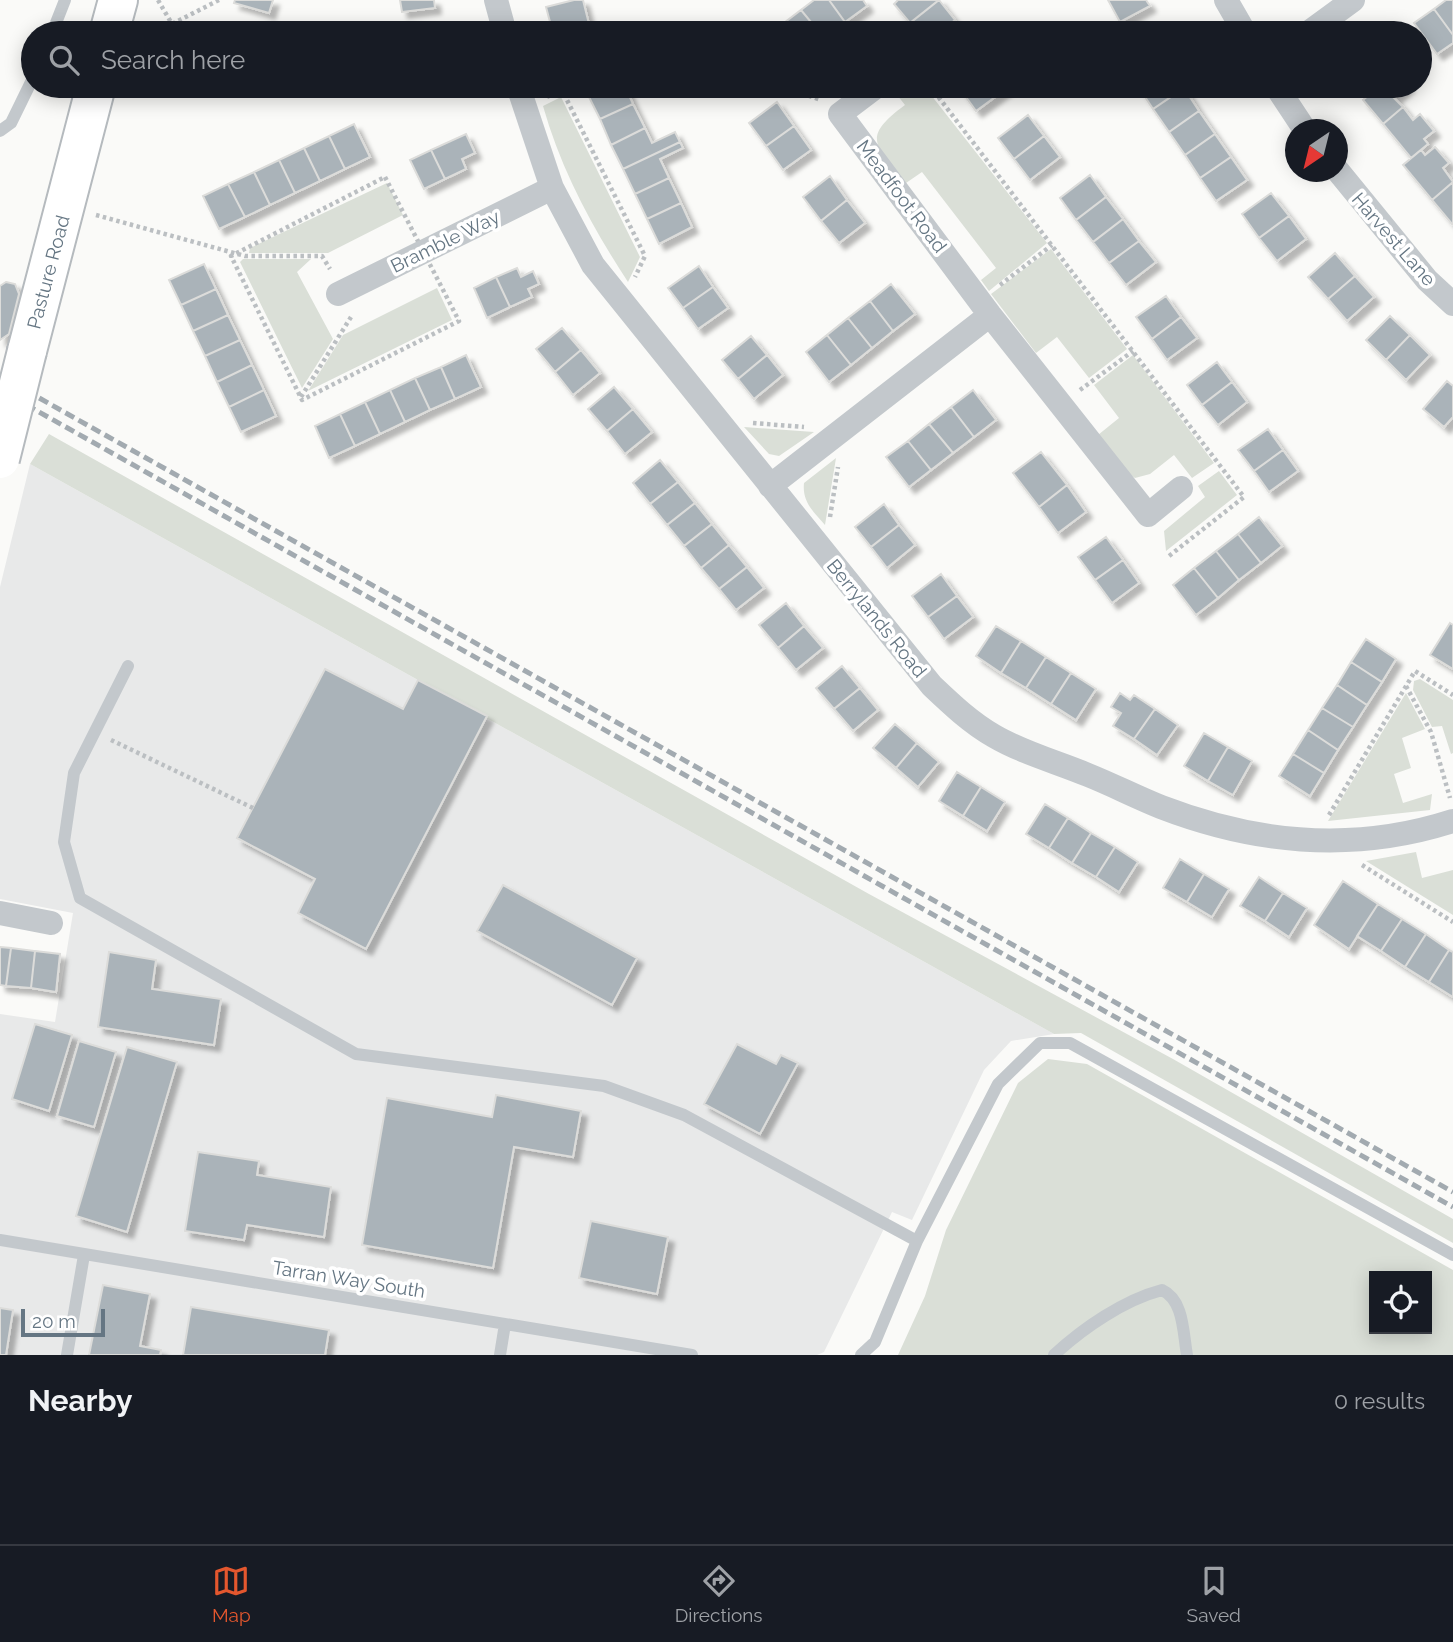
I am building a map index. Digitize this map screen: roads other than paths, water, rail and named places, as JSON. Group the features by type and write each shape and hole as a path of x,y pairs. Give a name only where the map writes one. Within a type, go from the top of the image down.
{"main road":[{"path":"113,21 118,0"},
{"name":"Pasture Road","path":"0,459 93,98"}],"street":[{"path":"496,0 502,21"},
{"path":"1226,0 1238,21"},
{"path":"1324,21 1353,0"},
{"name":"Berrylands Road","path":"521,98 552,188 593,265 932,686 994,736 1162,807 1223,827 1272,838 1319,841 1430,828 1453,821"},
{"name":"Meadfoot Road","path":"861,98 840,114 985,308 1148,515 1181,488"},
{"path":"1284,98 1298,119"},
{"name":"Harvest Lane","path":"1346,182 1419,270 1453,304"},
{"name":"Bramble Way","path":"341,292 552,188"},
{"path":"771,486 985,308"},
{"path":"0,913 51,923"}],"lane":[{"path":"57,21 65,0"},
{"path":"0,131 11,123 23,98"},
{"path":"128,666 74,773 64,842 80,898 356,1054 604,1086 684,1115 917,1241"},
{"path":"861,1355 875,1342 917,1241 998,1084 1040,1043 1070,1043 1453,1255"},
{"name":"Tarran Way South","path":"0,1240 692,1355"},
{"path":"67,1355 84,1255"},
{"path":"1054,1355 1103,1318 1162,1290 1171,1294 1178,1303 1187,1355"},
{"path":"500,1355 505,1324"}],"railway":[{"path":"0,376 1453,1192"},
{"path":"0,390 1453,1207"}]}
